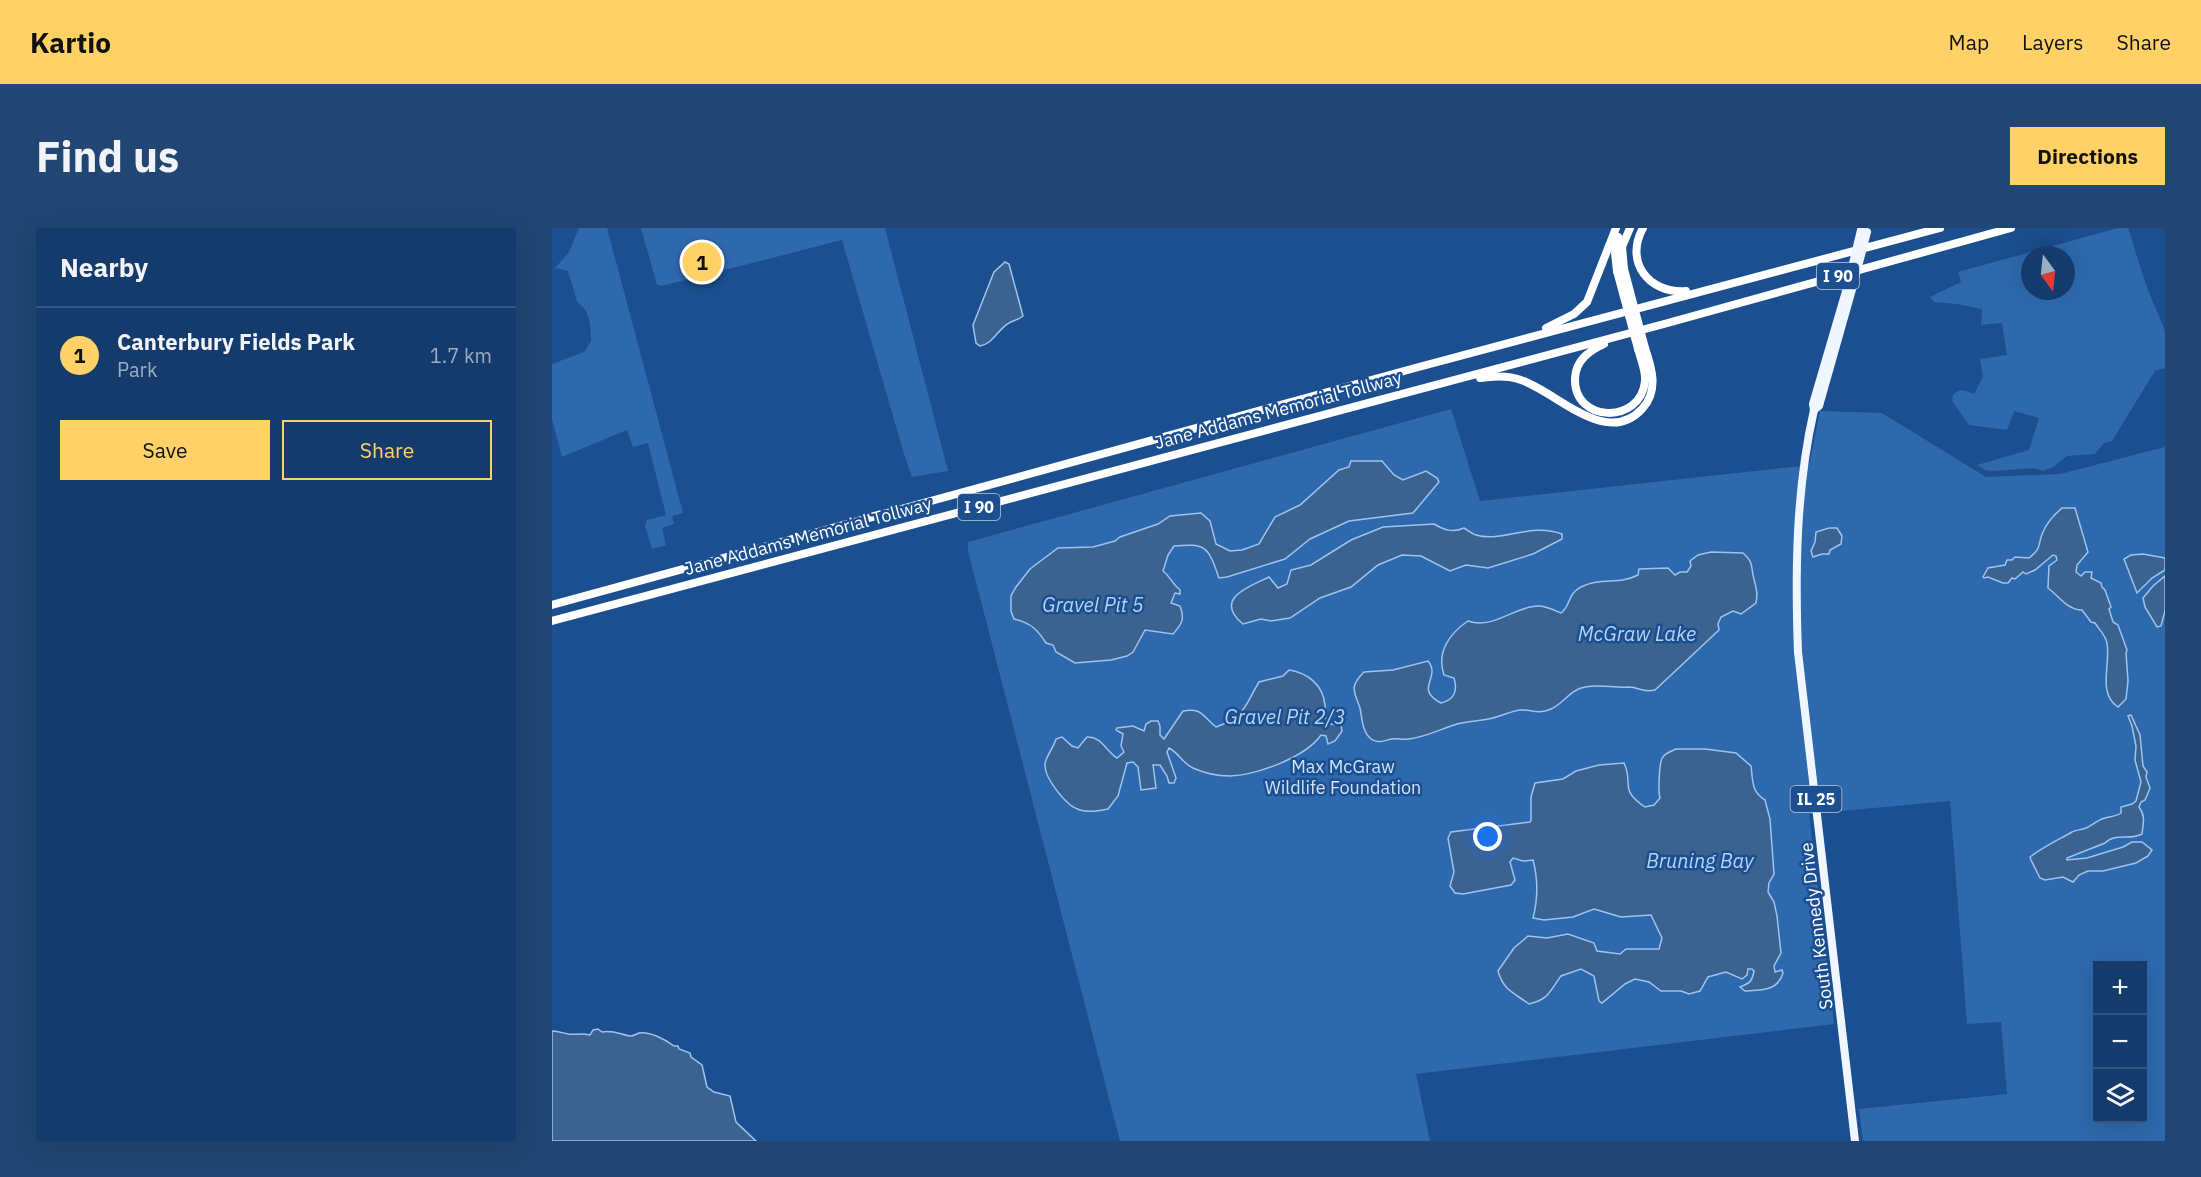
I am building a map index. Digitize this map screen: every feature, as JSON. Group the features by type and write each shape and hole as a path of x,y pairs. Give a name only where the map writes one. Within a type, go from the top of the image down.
{"highway":[{"path":"1415,368 1543,329 1574,314 1590,297 1617,228"},
{"path":"1449,382 1496,376 1518,379 1588,417 1603,422 1616,422 1635,415 1649,398 1653,377 1641,348 1620,270 1615,261 1616,244 1622,228"},
{"path":"1620,270 1622,248 1630,228"},
{"path":"1643,228 1637,242 1638,260 1643,272 1655,285 1669,291 1716,286"},
{"name":"Jane Addams Memorial Tollway","path":"552,605 1716,286 1940,228"},
{"name":"Jane Addams Memorial Tollway","path":"552,621 1449,382 2011,228"},
{"path":"1641,348 1645,380 1642,393 1636,403 1623,411 1610,414 1597,412 1586,405 1579,395 1575,380 1578,367 1586,354 1604,344 1664,324"}],"main road":[{"name":"South Kennedy Drive","path":"1855,1141 1798,652 1797,545 1804,457 1814,410 1813,404 1850,287 1864,230"}],"green space":[{"path":"579,228 607,228 683,513 672,516 674,524 662,528 666,545 652,549 645,526 647,520 666,515 648,443 633,447 627,430 562,457 552,419 552,364 584,352 591,341 590,323 586,311 577,301 568,271 555,268 569,252"},
{"path":"641,228 885,228 948,471 912,477 842,240 662,286 657,285"},
{"path":"2118,228 2128,228 2146,285 2165,331 2165,368 2155,371 2112,441 2104,443 2095,454 2067,456 2053,467 2043,471 2034,468 1985,470 1977,465 2029,450 2039,418 2014,411 2007,430 1969,425 1952,401 1953,395 1958,391 1963,390 1974,394 1983,377 1980,359 2007,355 2002,323 1981,325 1982,309 1934,302 1930,297 1961,282 1958,272 2021,255 2021,300 2075,300 2075,246 2053,246"},
{"name":"Max McGraw Wildlife Foundation","path":"1451,409 1480,501 1809,465 1820,411 1882,413 1986,477 2060,474 2165,447 2165,1141 1863,1141 1859,1109 2007,1094 2001,1022 1967,1024 1950,801 1809,814 1834,1024 1416,1074 1430,1141 1120,1141 968,551 968,542"}],"water":[{"path":"1005,262 1009,264 1023,316 1005,326 985,345 980,346 976,343 973,325 994,272"},
{"name":"Gravel Pit 5","path":"1351,461 1382,461 1394,475 1403,480 1426,471 1439,482 1413,513 1349,521 1310,539 1285,559 1227,577 1219,578 1209,553 1205,549 1193,545 1174,546 1168,555 1163,571 1180,590 1180,594 1175,593 1171,603 1180,606 1182,618 1180,624 1173,634 1145,630 1133,652 1127,656 1111,660 1075,663 1056,652 1053,645 1046,643 1033,627 1014,619 1011,611 1011,596 1016,587 1030,569 1058,548 1093,547 1158,524 1170,516 1201,513 1210,521 1216,544 1230,551 1242,550 1259,544 1275,517 1300,505 1339,470 1349,467"},
{"path":"2062,508 2075,508 2088,552 2077,565 2076,572 2081,576 2085,572 2092,572 2091,578 2101,583 2111,607 2109,609 2113,622 2118,625 2127,650 2126,699 2118,707 2108,694 2106,686 2108,651 2104,635 2082,610 2072,608 2048,588 2049,566 2057,560 2056,556 2053,555 2035,570 2026,574 2023,572 2015,579 2012,578 2008,583 1983,577 1988,568 2005,565 2007,560 2015,557 2029,558 2038,548 2047,525"},
{"path":"1434,524 1449,530 1464,528 1486,537 1539,530 1562,534 1562,539 1533,554 1488,568 1466,565 1450,571 1421,556 1402,555 1378,565 1351,587 1320,598 1290,618 1271,621 1261,619 1243,624 1231,608 1237,595 1252,585 1269,577 1278,588 1287,584 1291,570 1311,565 1351,540 1383,527"},
{"path":"1837,528 1842,536 1841,544 1830,550 1829,554 1813,557 1811,551 1816,532"},
{"name":"McGraw Lake","path":"1711,552 1743,553 1747,557 1752,565 1756,603 1741,614 1733,611 1721,617 1718,624 1719,630 1655,690 1647,691 1632,687 1585,687 1575,691 1555,707 1546,711 1517,711 1457,724 1409,739 1378,741 1370,738 1365,732 1354,689 1356,682 1364,672 1393,670 1428,661 1432,673 1429,692 1441,703 1445,702 1454,694 1455,687 1454,678 1444,675 1443,651 1450,637 1468,621 1486,622 1538,606 1561,613 1573,593 1588,584 1631,578 1638,575 1639,569 1668,568 1675,575 1687,572 1691,566 1690,561 1698,555"},
{"path":"2143,554 2165,558 2165,570 2152,578 2137,593 2124,559 2131,555"},
{"path":"2165,576 2165,611 2161,626 2157,627 2145,607 2143,598"},
{"name":"Gravel Pit 2/3","path":"1289,670 1308,677 1318,686 1324,698 1328,724 1341,725 1342,731 1335,741 1328,744 1326,736 1321,735 1304,751 1280,763 1254,772 1230,776 1211,774 1193,768 1169,748 1167,752 1176,778 1174,783 1169,783 1160,765 1153,765 1156,788 1141,790 1138,767 1133,762 1127,763 1118,796 1108,809 1098,811 1083,811 1069,804 1048,777 1045,764 1056,739 1062,737 1078,748 1087,737 1092,737 1100,741 1117,758 1124,752 1121,746 1123,734 1116,730 1117,728 1133,726 1144,731 1146,724 1158,721 1160,735 1164,739 1183,711 1189,710 1202,714 1216,727 1239,715 1259,682 1283,676"},
{"path":"2131,715 2140,735 2143,766 2147,772 2146,777 2150,788 2139,807 2143,817 2142,834 2114,838 2067,858 2067,860 2087,858 2132,842 2142,842 2152,850 2148,856 2136,863 2103,871 2088,871 2079,875 2073,882 2063,877 2045,880 2040,878 2030,857 2073,831 2086,828 2104,818 2118,815 2121,813 2121,807 2136,801 2141,782 2135,760 2136,746 2128,716"},
{"name":"Bruning Bay","path":"1676,749 1705,749 1736,753 1751,766 1754,785 1757,793 1765,800 1770,819 1774,874 1769,883 1768,892 1774,902 1777,916 1781,953 1774,966 1775,972 1782,970 1781,979 1768,988 1745,991 1740,987 1750,982 1754,971 1752,969 1748,969 1747,975 1742,979 1726,972 1708,977 1700,991 1689,994 1681,991 1661,991 1649,982 1635,979 1625,984 1602,1003 1599,1001 1594,976 1581,969 1561,976 1545,997 1529,1004 1506,987 1498,971 1514,948 1528,936 1547,938 1568,934 1594,943 1597,951 1620,954 1626,949 1659,949 1662,938 1651,915 1621,917 1594,909 1573,917 1544,920 1533,918 1537,889 1533,860 1523,861 1513,858 1510,862 1515,880 1511,885 1463,894 1455,893 1450,886 1454,872 1448,838 1451,832 1530,822 1531,797 1535,783 1563,779 1576,771 1599,765 1624,763 1632,795 1645,807 1654,805 1660,798 1659,776 1662,760 1665,754"},
{"path":"598,1029 602,1032 630,1036 648,1033 690,1053 691,1057 702,1065 707,1087 714,1092 730,1096 736,1122 756,1141 552,1141 552,1031 590,1035 593,1030"}],"place":[{"name":"Canterbury Fields Park","path":"702,262"}]}
